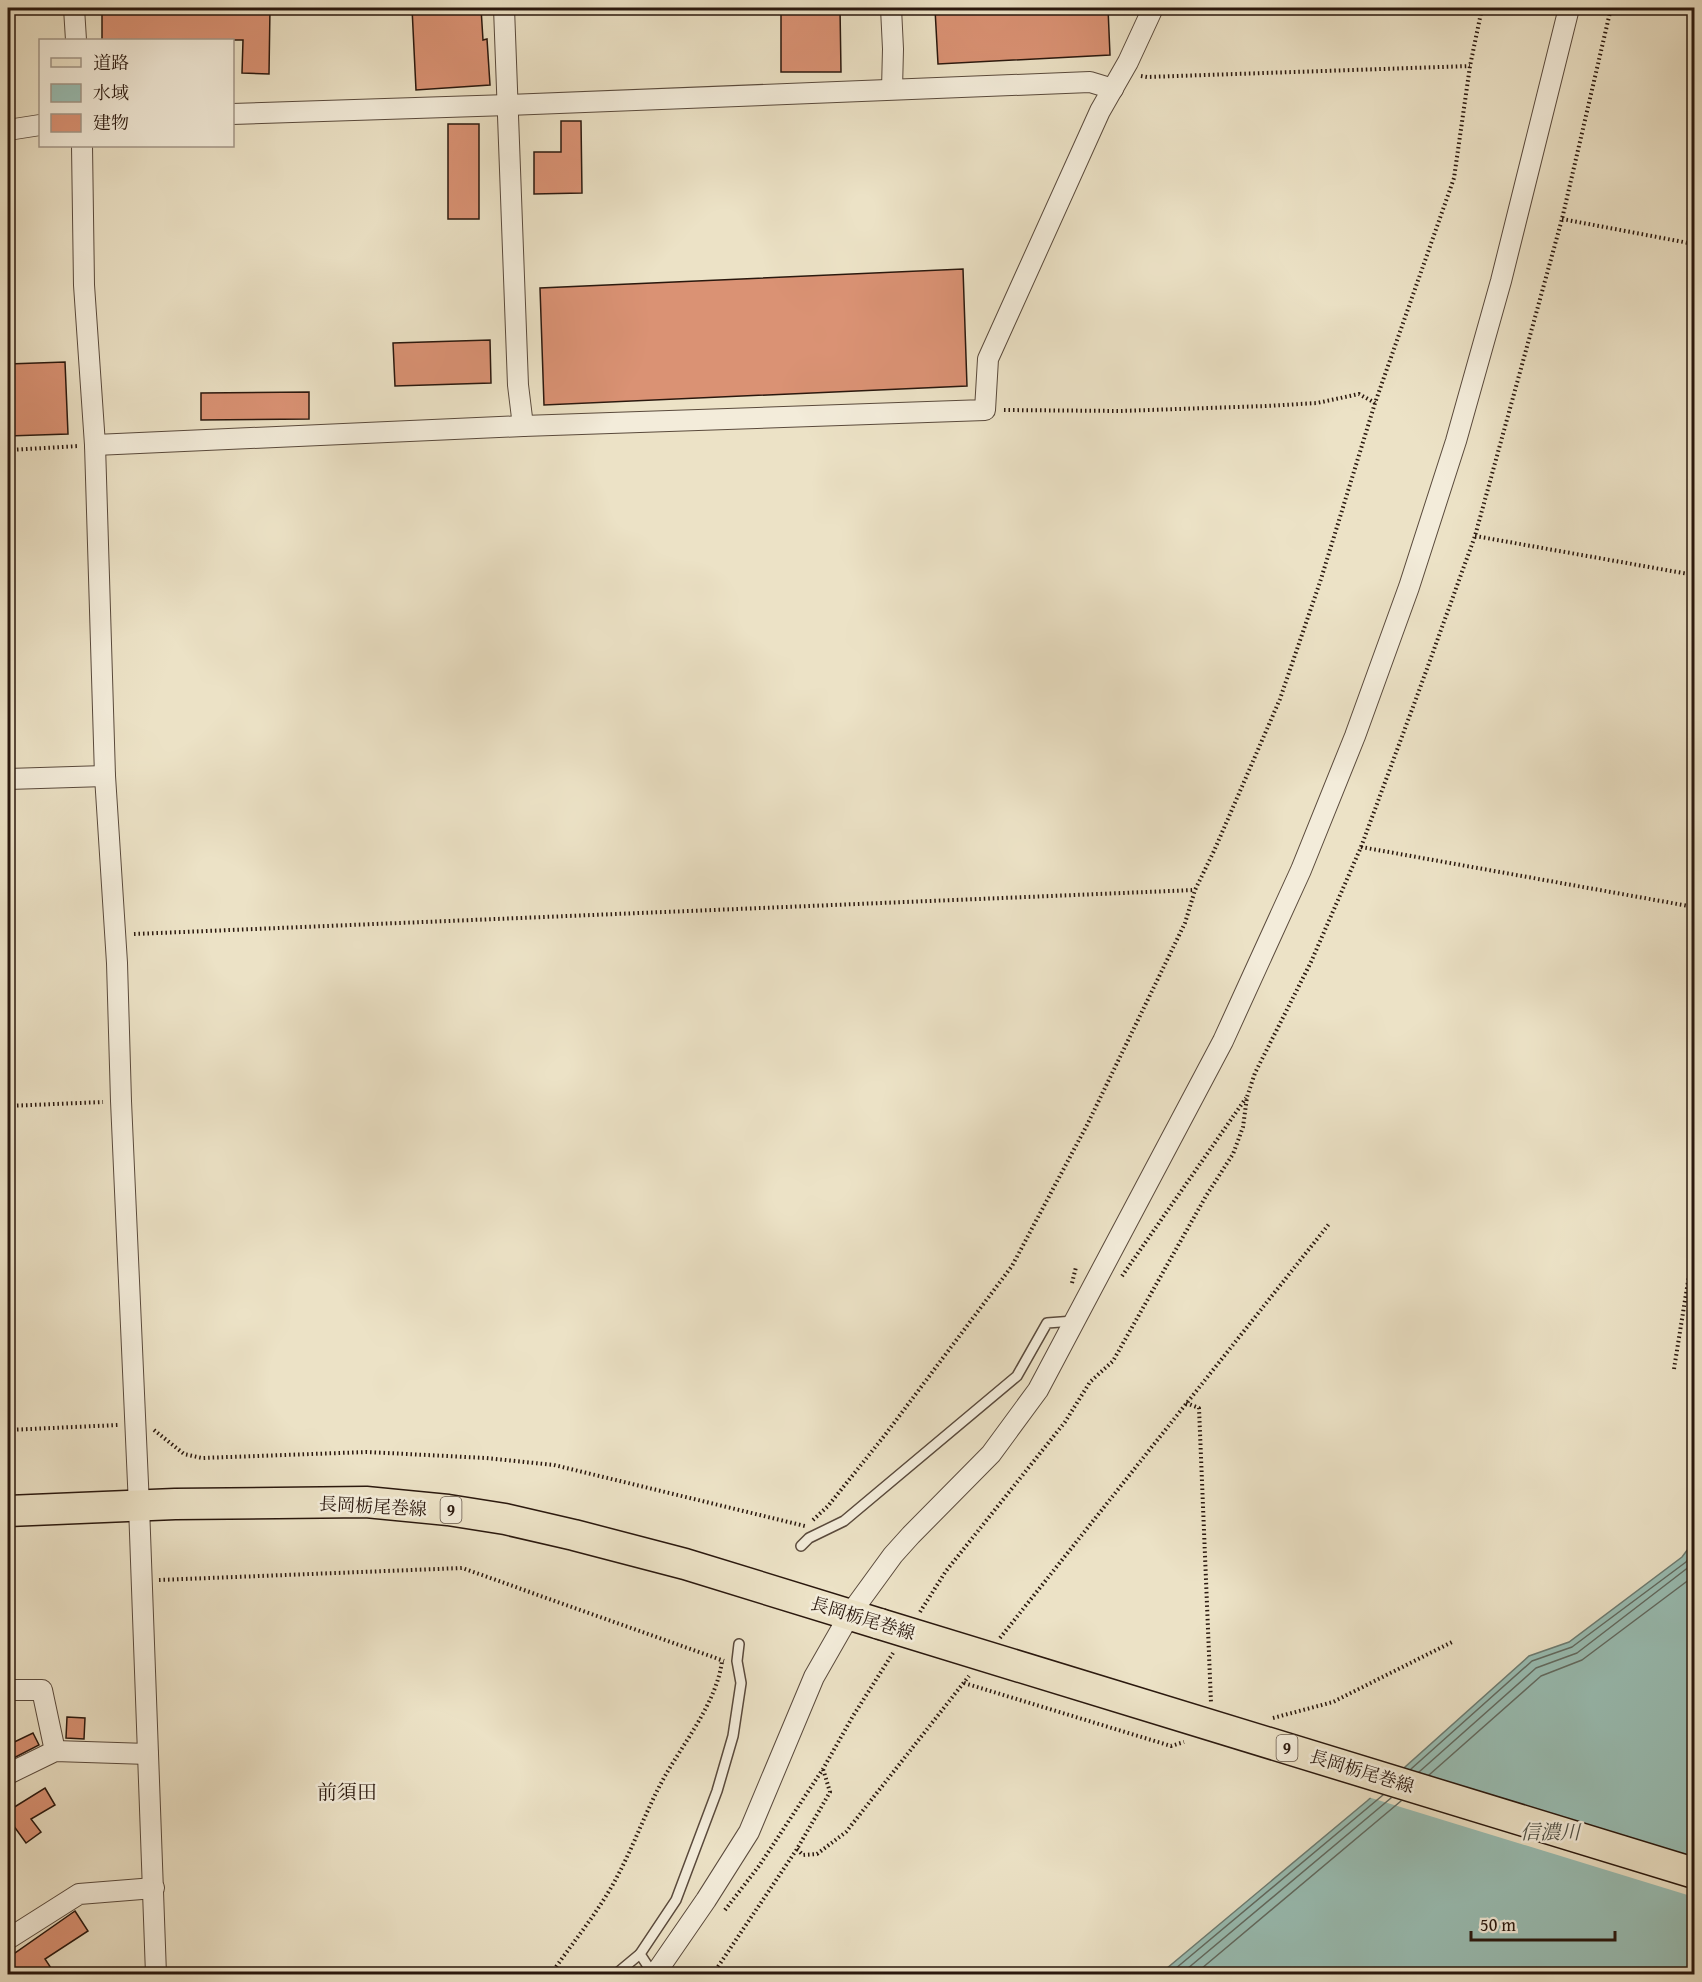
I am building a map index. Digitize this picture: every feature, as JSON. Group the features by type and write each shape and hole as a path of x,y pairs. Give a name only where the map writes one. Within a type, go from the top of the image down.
{"main road":[{"name":"長岡栃尾巻線","path":"8,1511 366,1502 448,1510 505,1519 574,1534 684,1564 1695,1873"}],"street":[{"path":"74,8 76,39"},
{"path":"504,8 518,385 523,426"},
{"path":"891,8 892,89"},
{"path":"95,446 523,426 985,410 988,359 1113,88 1154,8"},
{"path":"654,1974 749,1833 814,1677 850,1614 911,1534 992,1454 1038,1390 1223,1041 1301,870 1356,736 1409,587 1456,441 1501,281 1569,8"},
{"path":"234,114 1090,82 1113,88"},
{"path":"8,130 39,125"},
{"path":"82,147 84,285 95,446 105,776 115,935 156,1974"},
{"path":"8,779 105,776"},
{"path":"8,1690 42,1690 55,1752"},
{"path":"8,1774 55,1752 148,1754"},
{"path":"8,1939 79,1894 154,1888"}],"lane":[{"path":"801,1546 809,1538 844,1521 1017,1376 1047,1323 1076,1321"},
{"path":"619,1973 639,1954 676,1900 717,1791 733,1736 741,1683 737,1661 739,1644"},
{"path":"639,1954 654,1974"}],"path":[{"path":"8,1430 135,1425 154,1430 184,1454 202,1458 367,1452 486,1458 554,1465 807,1526 828,1506 885,1435 1012,1266 1087,1125 1185,923 1195,890 1280,699 1321,579 1375,403 1454,178 1470,66 1482,8"},
{"path":"1147,77 1470,66"},
{"path":"1562,219 1695,244"},
{"path":"985,410 1120,411 1266,406 1317,403 1359,394 1375,403"},
{"path":"8,450 95,446"},
{"path":"1475,536 1695,575"},
{"path":"1361,847 1695,907"},
{"path":"115,935 1195,890"},
{"path":"1118,1281 1247,1097"},
{"path":"8,1106 121,1101"},
{"path":"1002,1635 1329,1224"},
{"path":"1674,1369 1695,1244"},
{"path":"1186,1403 1198,1408 1212,1711"},
{"path":"141,1578 155,1580 462,1568 722,1661 737,1661"},
{"path":"551,1974 617,1876 639,1826 665,1776 711,1698 720,1677 722,1661"},
{"path":"797,1849 803,1855 817,1854 846,1832 959,1689"},
{"path":"713,1974 797,1849 830,1792 823,1769"}],"water":[{"name":"信濃川","path":"1694,1541 1694,1974 1160,1974 1367,1801 1529,1656 1569,1642 1682,1557"}],"pier":[{"path":"1398,1769 1694,1860 1694,1897 1368,1797"}],"building":[{"path":"102,8 270,8 269,74 242,73 243,40 102,39"},
{"path":"412,8 481,8 483,40 487,39 490,85 416,90"},
{"path":"781,8 840,8 841,72 781,72"},
{"path":"1108,8 1110,55 938,64 935,9"},
{"path":"561,121 581,121 582,193 534,194 534,152 561,152"},
{"path":"448,124 479,124 479,219 448,219"},
{"path":"963,269 967,386 544,405 540,288"},
{"path":"490,340 491,383 395,386 393,343"},
{"path":"65,362 68,434 8,436 8,364"},
{"path":"309,392 309,419 201,420 201,393"},
{"path":"67,1717 85,1718 84,1739 66,1738"},
{"path":"33,1733 39,1745 8,1761 8,1745"},
{"path":"45,1788 55,1805 31,1819 41,1832 26,1843 8,1818 8,1811"},
{"path":"75,1911 88,1931 45,1959 51,1968 42,1974 8,1974 8,1958"}],"district":[{"name":"前須田","path":"347,1791"}]}
